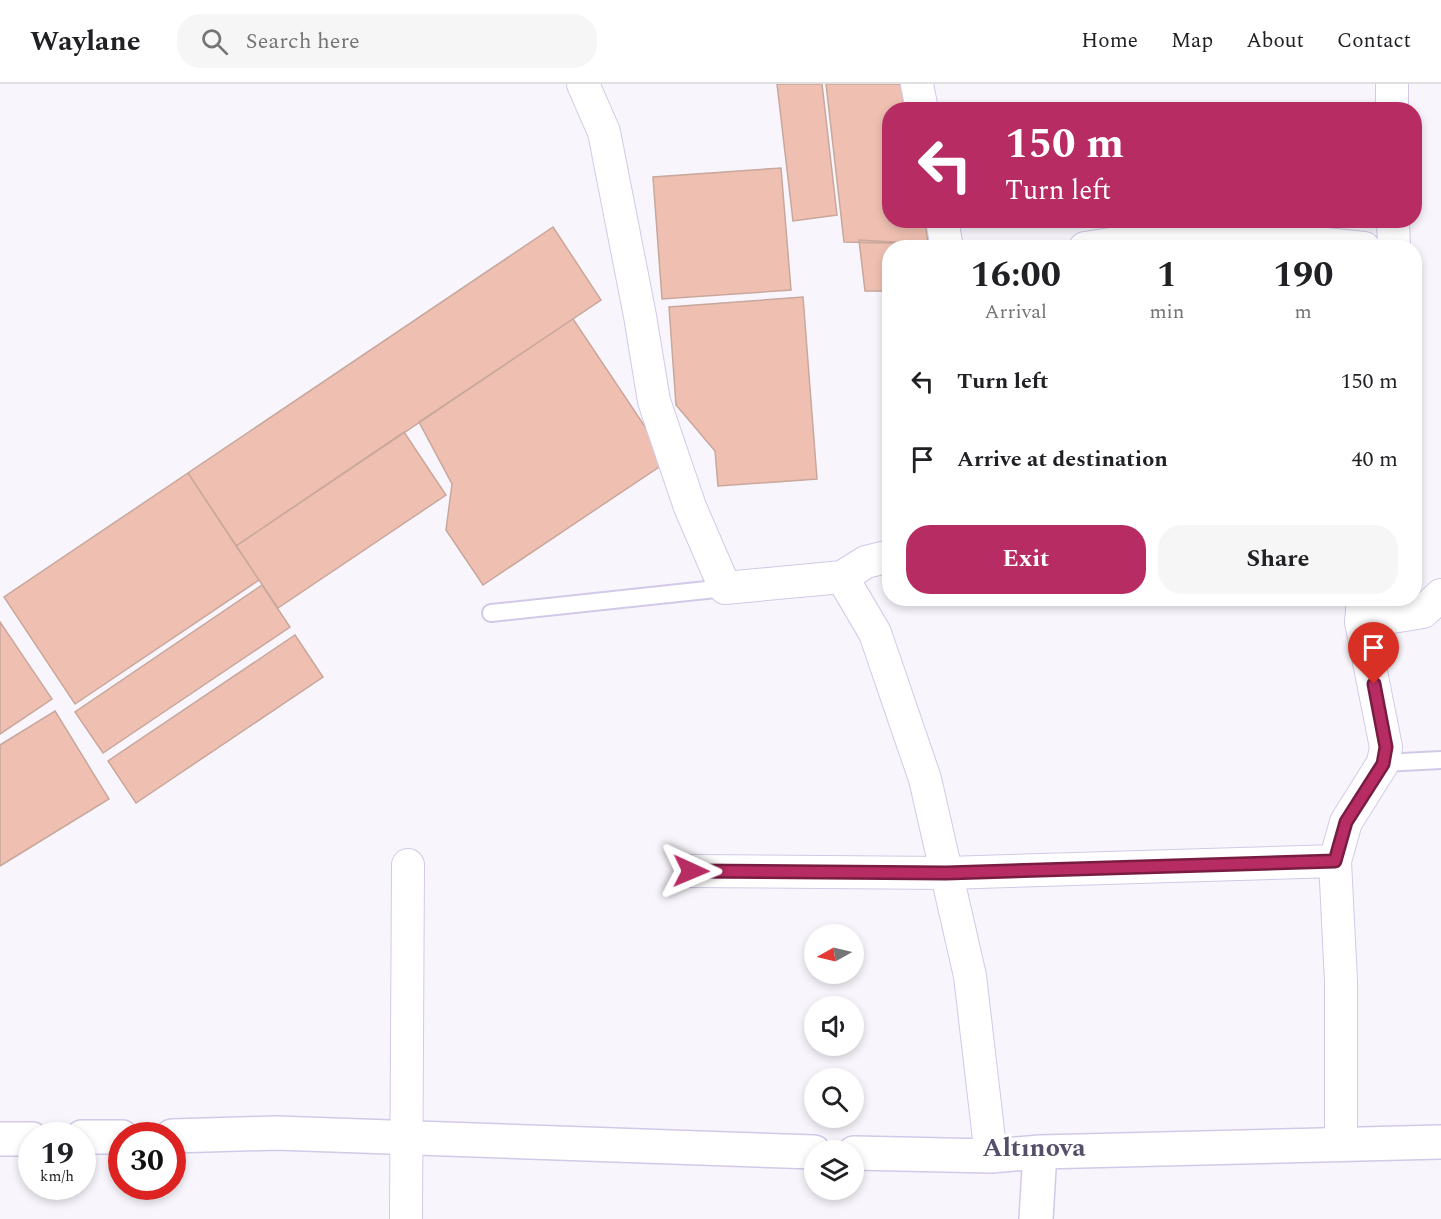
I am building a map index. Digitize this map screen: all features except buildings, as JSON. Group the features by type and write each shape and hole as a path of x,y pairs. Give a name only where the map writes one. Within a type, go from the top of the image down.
{"street":[{"path":"917,84 920,102"},
{"path":"1392,84 1392,102"},
{"path":"592,86 604,132 640,315 654,401 690,507 726,588 842,577 866,562 882,558"},
{"path":"1137,240 1175,234 1232,234 1289,240"},
{"path":"842,577 874,633 925,779 970,976 991,1156"},
{"path":"1341,1143 1341,981 1335,861 1346,822 1383,764 1386,747 1362,610 1423,612 1441,595"},
{"path":"691,871 946,873 1335,861"},
{"path":"406,1219 408,865"},
{"path":"186,1136 276,1133 804,1152"},
{"path":"0,1139 18,1139"},
{"path":"864,1153 991,1156 1040,1152 1441,1142"},
{"path":"1036,1219 1040,1152"}],"lane":[{"path":"491,613 726,588"},
{"path":"1383,764 1441,760"}],"district":[{"name":"Altınova","path":"1034,1147"}],"route":[{"path":"691,871 946,873 1335,861 1346,822 1383,764 1386,747 1374,684"}]}
